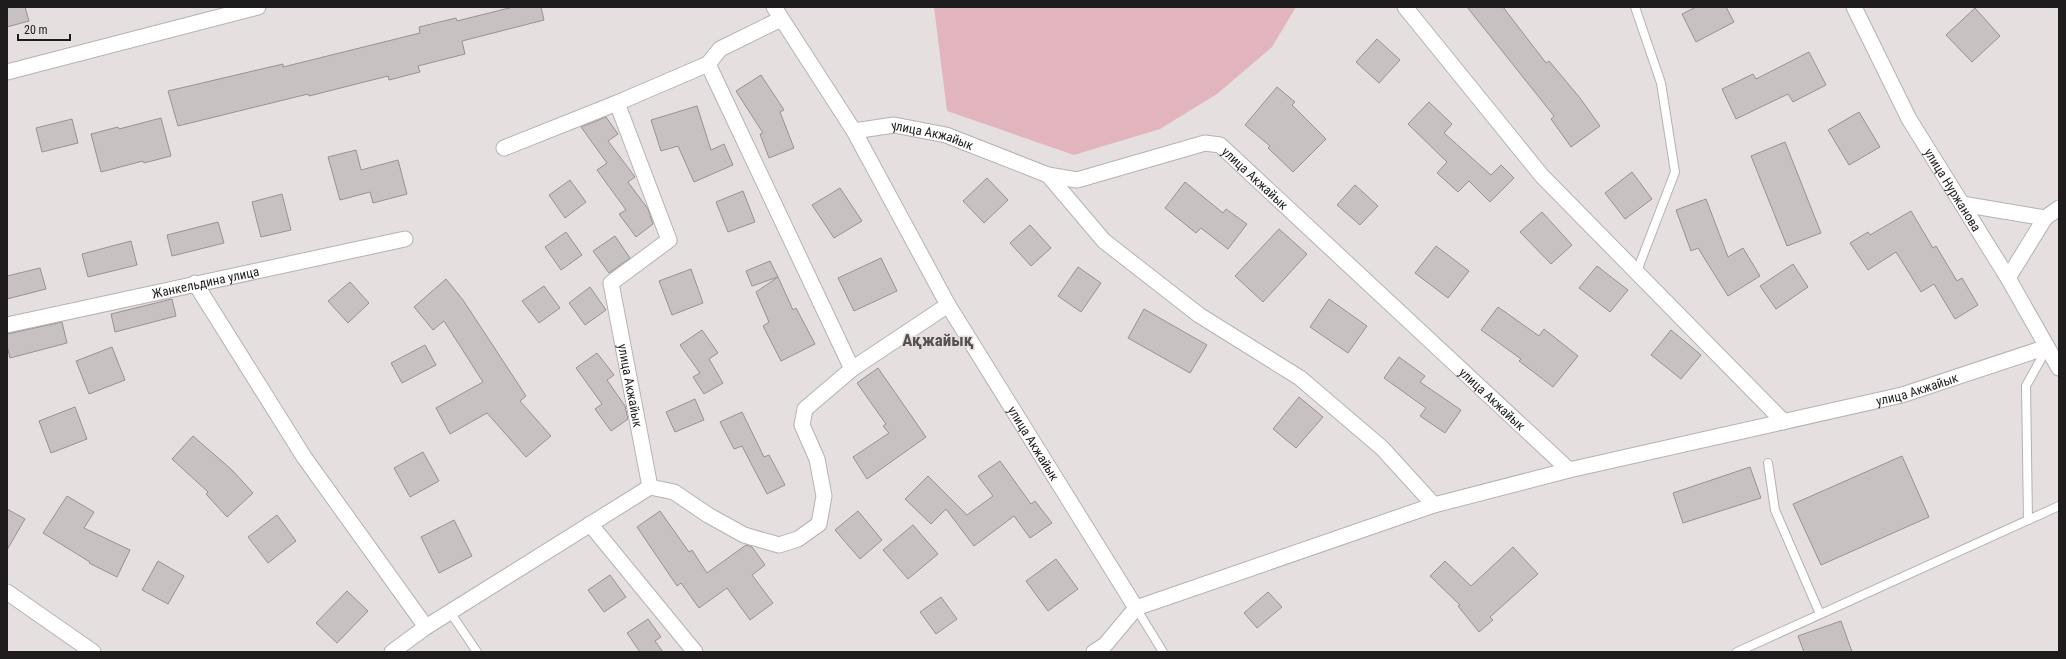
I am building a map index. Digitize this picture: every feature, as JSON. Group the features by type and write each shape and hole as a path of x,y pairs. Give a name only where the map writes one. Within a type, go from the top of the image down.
{"street":[{"path":"7,72 258,7"},
{"path":"1405,7 1542,176 1784,422"},
{"name":"улица Нуржанова","path":"1854,7 1909,119 2008,278 2059,368"},
{"path":"504,148 617,103 708,64 720,49 778,13"},
{"name":"улица Акжайык","path":"778,13 854,130 948,304 1136,608 1434,505 1569,470 1902,395 2047,347"},
{"path":"708,64 852,369"},
{"name":"улица Акжайык","path":"617,103 670,240 612,283 650,487"},
{"name":"улица Акжайык","path":"854,130 894,124 946,135 1048,175 1077,180 1205,143 1220,145 1569,470"},
{"path":"1048,175 1104,241 1199,315 1306,383 1382,448 1434,505"},
{"path":"1962,204 2045,218"},
{"path":"2008,278 2045,218 2059,208"},
{"name":"Жанкельдина улица","path":"7,325 195,283 405,239"},
{"path":"195,283 304,457 426,627"},
{"path":"392,652 426,627 650,487 674,492 708,516 744,535 779,545 798,539 819,524 824,496 817,459 802,425 805,409 852,369 948,304"},
{"path":"590,524 695,652"},
{"path":"7,592 93,652"},
{"path":"1094,652 1105,645 1136,608"}],"lane":[{"path":"1635,7 1660,83 1675,172 1637,271"},
{"path":"2028,520 2026,386 2047,347"},
{"path":"1768,463 1775,510 1820,614"},
{"path":"1737,652 2059,506"},
{"name":"улица Акжайык","path":"1136,608 1163,652"},
{"path":"450,612 478,652"}],"shaded area":[{"path":"934,7 1296,7 1272,47 1217,94 1160,129 1074,155 947,111"}],"building":[{"path":"7,7 25,7 29,21 7,27"},
{"path":"513,7 541,7 544,20 462,41 465,54 418,66 420,72 389,80 388,76 178,126 168,91 283,64 283,67 420,33 419,27 456,18 457,21"},
{"path":"1467,7 1503,7 1546,63 1549,61 1580,98 1600,126 1571,147 1551,119 1554,116"},
{"path":"1696,7 1726,7 1734,22 1696,42 1682,14"},
{"path":"1975,8 2000,36 1972,62 1946,35"},
{"path":"1377,39 1400,60 1379,83 1356,62"},
{"path":"1809,52 1826,85 1793,102 1788,94 1736,119 1722,89 1753,74 1756,79"},
{"path":"761,75 784,110 780,112 794,148 769,158 760,134 763,133 736,91"},
{"path":"1277,87 1295,102 1292,105 1326,139 1293,172 1268,148 1270,146 1245,125"},
{"path":"1429,102 1452,124 1444,133 1491,175 1501,165 1514,178 1490,202 1469,181 1458,192 1437,173 1447,162 1408,124"},
{"path":"697,106 711,150 724,144 733,165 694,182 678,146 661,151 651,120"},
{"path":"1859,112 1880,147 1849,165 1828,130"},
{"path":"606,117 618,134 608,141 635,177 628,182 648,209 653,224 636,237 619,214 626,210 597,170 607,163 581,127"},
{"path":"161,118 171,156 144,163 143,161 101,172 91,134 118,127 119,129"},
{"path":"72,119 78,143 42,152 36,128"},
{"path":"1785,142 1821,233 1787,246 1751,156"},
{"path":"356,150 361,170 398,160 407,194 373,203 370,192 340,200 328,157"},
{"path":"1632,172 1652,199 1625,219 1605,193"},
{"path":"987,178 1008,200 984,223 963,201"},
{"path":"570,180 586,202 565,218 549,195"},
{"path":"1185,182 1223,213 1226,209 1247,224 1228,249 1201,228 1196,233 1165,208"},
{"path":"1355,185 1378,206 1360,225 1337,205"},
{"path":"840,188 862,221 834,238 812,205"},
{"path":"743,191 755,222 728,232 716,202"},
{"path":"282,194 291,230 261,237 252,202"},
{"path":"1706,199 1728,257 1743,248 1760,276 1728,296 1698,248 1691,251 1676,210"},
{"path":"1911,211 1933,248 1936,246 1957,281 1962,278 1978,305 1955,319 1934,284 1921,292 1896,252 1868,270 1850,243 1868,232 1870,235"},
{"path":"1542,212 1572,245 1551,264 1520,232"},
{"path":"218,222 224,243 172,256 167,235"},
{"path":"1030,225 1051,248 1031,266 1010,243"},
{"path":"1279,229 1307,254 1263,302 1235,276"},
{"path":"566,232 582,255 561,270 545,247"},
{"path":"615,236 630,258 609,273 593,251"},
{"path":"131,241 137,265 88,277 82,254"},
{"path":"1436,246 1469,271 1448,298 1415,273"},
{"path":"881,258 897,291 854,311 838,278"},
{"path":"770,261 778,277 752,286 746,271"},
{"path":"1793,264 1808,287 1776,309 1760,286"},
{"path":"1597,266 1628,290 1610,312 1579,288"},
{"path":"1078,267 1101,283 1081,312 1058,296"},
{"path":"40,268 46,289 7,299 7,276"},
{"path":"691,269 703,303 672,315 659,281"},
{"path":"778,277 793,310 796,308 815,344 781,361 763,326 769,322 756,292"},
{"path":"446,279 463,300 526,396 520,401 551,436 526,457 487,413 450,434 436,408 483,382 444,321 433,330 414,307"},
{"path":"350,282 369,303 348,323 328,301"},
{"path":"544,286 560,308 539,323 522,301"},
{"path":"590,287 606,310 585,325 569,303"},
{"path":"172,299 176,316 115,332 111,314"},
{"path":"1329,299 1367,326 1348,353 1310,327"},
{"path":"1498,307 1539,336 1544,329 1578,356 1553,387 1519,361 1521,359 1481,330"},
{"path":"1144,309 1207,345 1190,373 1128,338"},
{"path":"62,322 67,343 10,358 7,346 7,334"},
{"path":"702,330 718,353 709,359 723,383 704,394 693,377 700,373 680,345"},
{"path":"1671,330 1701,355 1681,379 1651,355"},
{"path":"425,345 436,365 402,383 391,363"},
{"path":"112,347 125,380 89,394 76,361"},
{"path":"597,353 614,375 607,380 625,406 628,419 611,431 595,409 602,404 576,368"},
{"path":"1399,357 1425,376 1420,382 1461,410 1445,433 1420,416 1426,408 1384,378"},
{"path":"878,368 926,437 867,479 853,457 889,433 883,426 886,424 857,383"},
{"path":"1299,397 1323,417 1296,448 1273,429"},
{"path":"695,399 704,420 675,432 666,412"},
{"path":"75,407 87,439 51,453 39,421"},
{"path":"742,412 764,457 769,455 785,485 767,494 742,446 734,449 720,422"},
{"path":"193,436 232,470 253,493 227,517 206,494 208,492 172,459"},
{"path":"423,452 439,481 410,497 394,468"},
{"path":"1902,456 1929,517 1821,565 1793,504"},
{"path":"1000,461 1031,504 1035,501 1052,523 1030,538 1014,516 974,546 946,509 931,524 905,499 928,476 967,515 993,496 978,476"},
{"path":"1750,467 1761,498 1683,523 1673,493"},
{"path":"67,496 94,512 84,528 130,550 117,577 89,563 90,562 43,533"},
{"path":"7,509 25,519 7,550"},
{"path":"660,511 689,552 692,550 707,573 746,545 752,547 765,565 752,575 773,603 750,620 727,588 699,608 681,583 677,586 637,527"},
{"path":"858,511 882,540 860,559 835,530"},
{"path":"277,515 296,541 268,563 248,537"},
{"path":"454,520 472,556 439,573 421,537"},
{"path":"913,525 938,554 908,579 883,550"},
{"path":"1513,547 1538,574 1490,617 1493,620 1479,632 1458,606 1460,605 1430,576 1445,561 1471,586"},
{"path":"1056,559 1078,589 1048,611 1026,581"},
{"path":"158,561 184,576 168,604 142,590"},
{"path":"610,575 626,597 604,612 588,590"},
{"path":"347,591 368,611 337,643 316,623"},
{"path":"1268,592 1282,607 1257,628 1244,613"},
{"path":"941,597 957,619 936,634 920,612"},
{"path":"648,619 661,637 655,641 663,652 640,652 627,633"},
{"path":"1841,621 1852,652 1804,652 1798,636"}],"district":[{"name":"Ақжайық","path":"938,340"}]}
